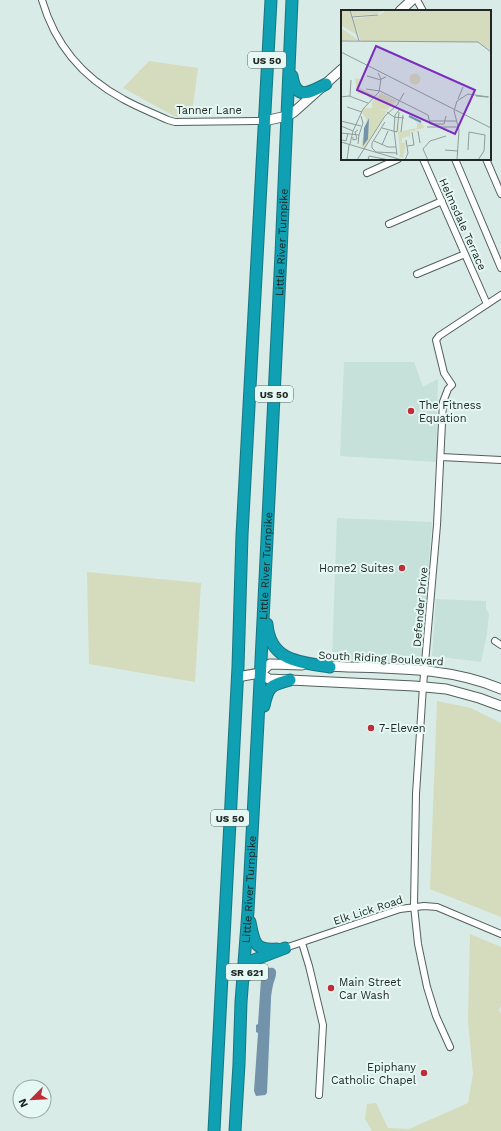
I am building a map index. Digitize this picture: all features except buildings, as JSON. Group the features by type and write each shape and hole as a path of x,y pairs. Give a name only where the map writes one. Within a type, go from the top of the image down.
{"highway":[{"name":"Little River Turnpike","path":"214,1131 237,677 242,535 271,0"},
{"name":"Little River Turnpike","path":"235,1131 241,1002 248,911 282,246 292,0"},
{"path":"290,57 293,82 298,91 309,93 326,84"},
{"path":"233,577 239,487 241,474 247,455"},
{"path":"265,582 268,631 274,647 282,655 292,660 330,667"},
{"path":"257,734 268,691 275,684 290,680"},
{"path":"248,911 257,945 265,949 285,948"},
{"name":"SR 621","path":"241,1002 248,968 251,962 285,948"}],"street":[{"name":"Tanner Lane","path":"42,0 52,25 73,60 88,75 124,100 175,122 264,121"},
{"path":"401,10 412,0"},
{"path":"417,0 422,10"},
{"path":"264,121 287,116 294,112 341,70"},
{"path":"367,173 396,160"},
{"name":"Helmsdale Terrace","path":"423,160 487,304"},
{"path":"455,160 501,268"},
{"path":"486,160 501,194"},
{"path":"390,224 442,202"},
{"path":"417,274 465,254"},
{"path":"487,304 501,295"},
{"name":"Defender Drive","path":"450,1047 436,1016 427,987 418,944 414,906 416,794 423,686 437,525 443,402 448,389 452,385 442,367 437,339 439,336 487,304"},
{"path":"441,457 501,460"},
{"path":"496,641 501,645"},
{"name":"South Riding Boulevard","path":"237,677 260,672 270,664 425,670 473,679 501,689"},
{"path":"260,672 269,679 423,686 446,689 461,692 501,706"},
{"name":"Elk Lick Road","path":"285,948 386,913 414,906 437,908 501,934"},
{"path":"302,943 323,1025 319,1095"}],"shaded area":[{"path":"149,61 198,68 192,113 176,117 123,88"},
{"path":"344,362 414,362 423,387 438,379 436,462 340,456"},
{"path":"337,518 432,522 421,662 418,666 382,664 332,658"},
{"path":"87,572 201,583 195,682 89,664"},
{"path":"436,599 486,601 486,609 489,614 487,634 481,662 432,656"},
{"path":"437,701 471,708 501,723 501,917 430,889"},
{"path":"470,934 501,947 501,1006 499,1010 501,1014 501,1131 372,1131 365,1119 367,1104 376,1103 388,1128 409,1129 468,1103 473,1074 468,1021"}],"water":[{"path":"268,968 275,969 276,976 271,997 267,1093 265,1095 256,1096 254,1091 258,1033 256,1032 256,1025 258,1024 261,979 262,975"}],"place":[{"name":"The Fitness Equation","path":"411,411"},
{"name":"Home2 Suites","path":"402,568"},
{"name":"7-Eleven","path":"371,728"},
{"name":"Main Street Car Wash","path":"331,988"},
{"name":"Epiphany Catholic Chapel","path":"424,1073"}]}
